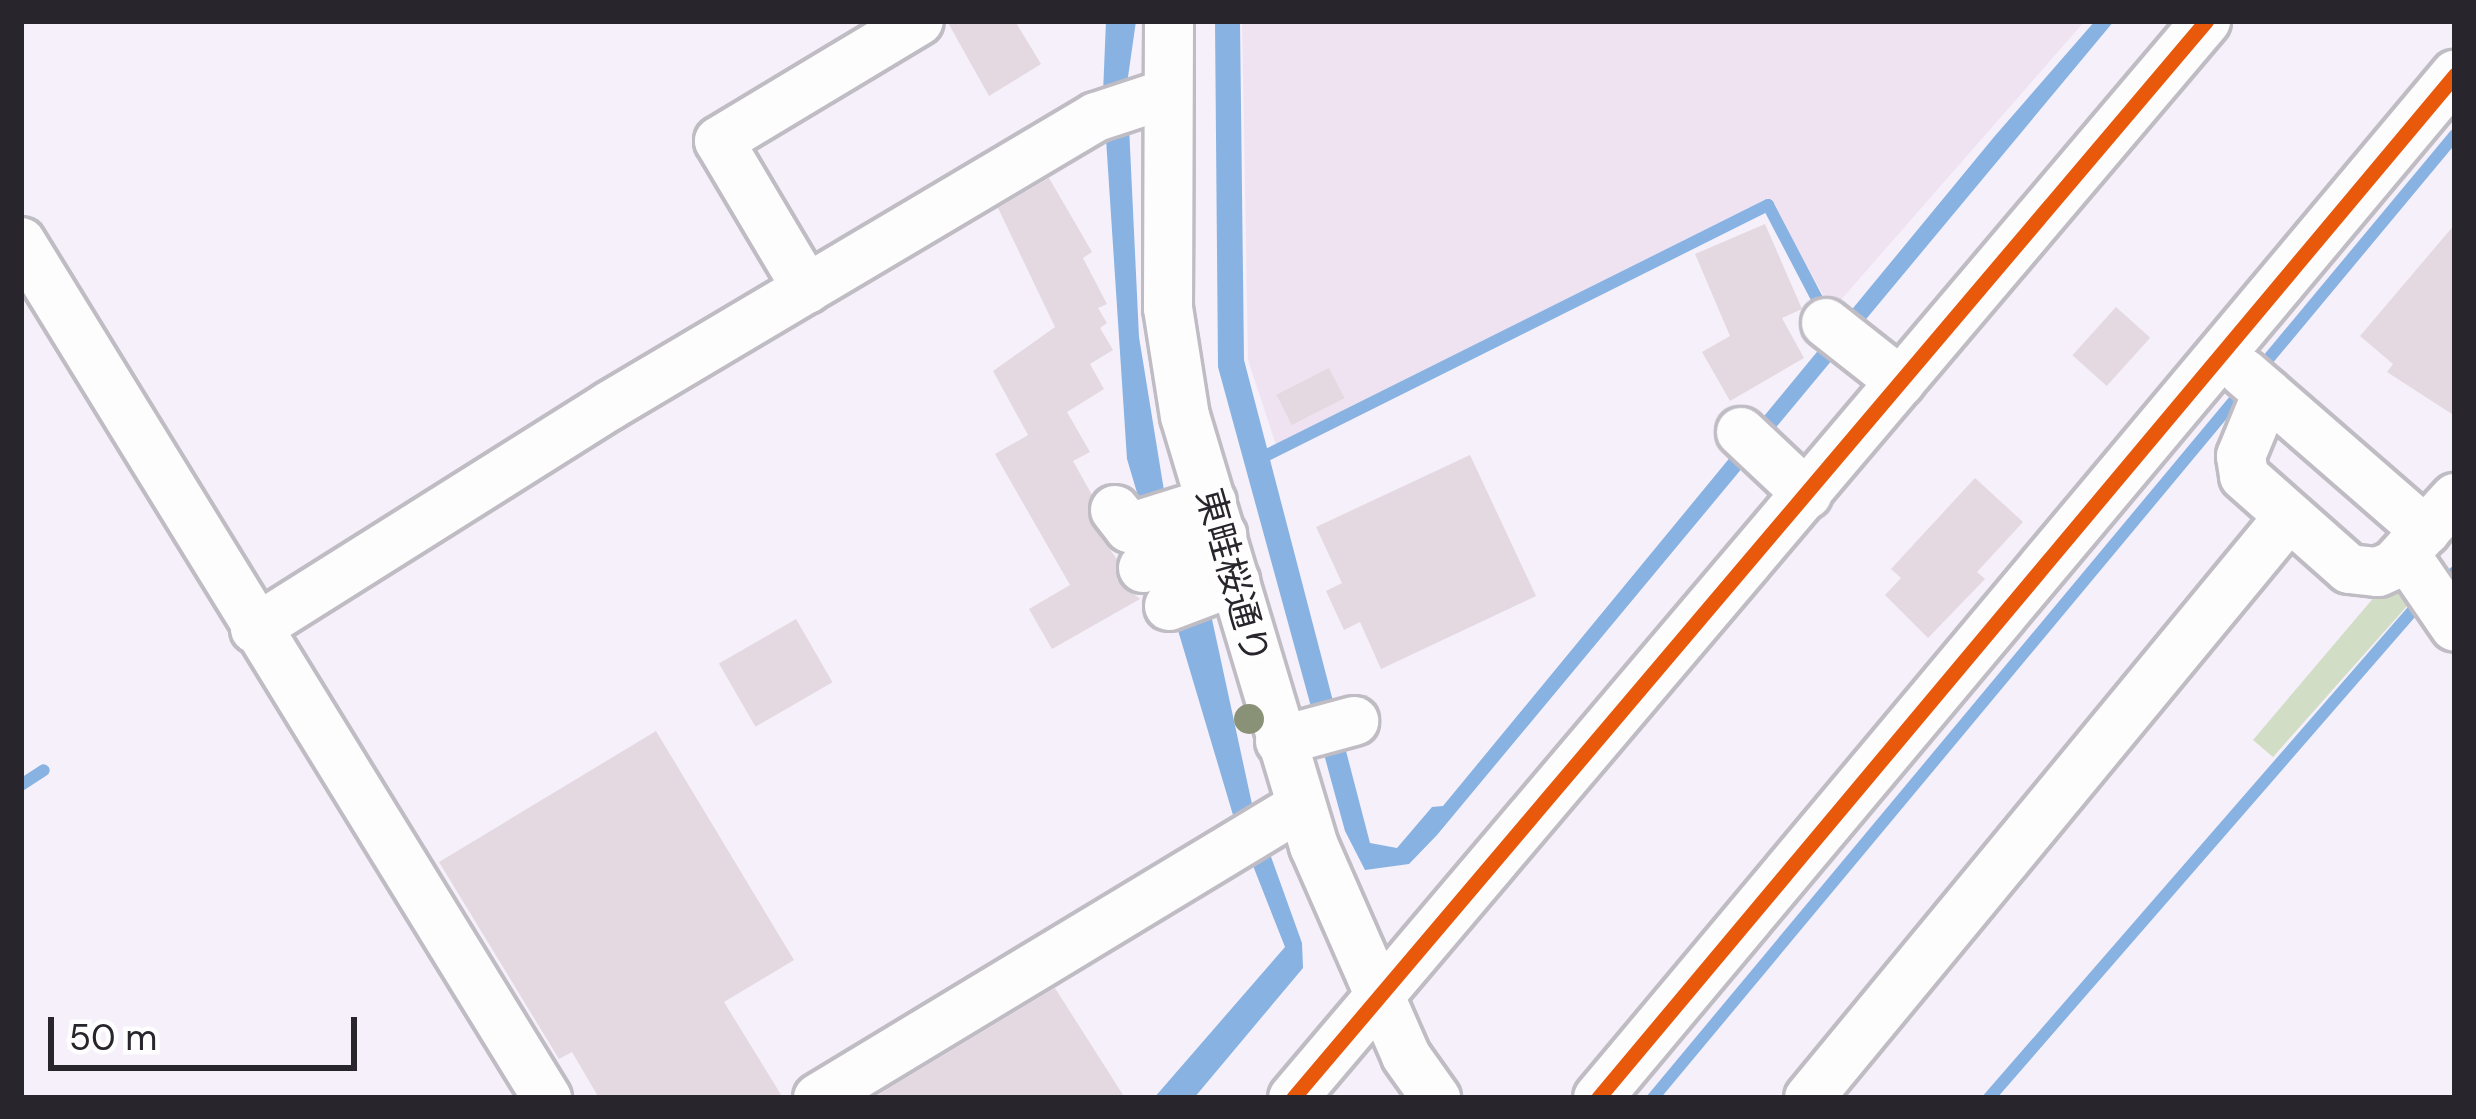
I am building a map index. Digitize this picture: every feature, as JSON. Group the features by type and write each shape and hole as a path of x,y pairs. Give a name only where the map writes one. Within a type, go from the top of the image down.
{"street":[{"path":"807,289 719,141 919,21"},
{"name":"東畦桜通り","path":"1169,21 1126,106 1185,416 1178,550 1316,732 1272,823 1382,994 1406,1056 1436,1098"},
{"path":"1292,1098 1807,494 2194,26"},
{"path":"1598,1098 2247,375 2455,75"},
{"path":"255,629 807,289 1126,106"},
{"path":"21,242 547,1098"},
{"path":"1840,332 1901,382"},
{"path":"2247,375 2243,476 2349,569 2378,572 2434,566"},
{"path":"2247,375 2434,566"},
{"path":"1753,443 1807,494"},
{"path":"1809,1098 2287,519"},
{"path":"818,1098 1272,823"}],"shaded area":[{"path":"1242,21 2085,21 1832,310 1768,198 1276,445 1248,360"}],"green space":[{"path":"2404,582 2415,597 2273,757 2253,740 2381,589"}],"water":[{"path":"1106,21 1136,21 1127,84 1139,337 1167,509 1210,610 1252,804 1302,943 1303,968 1194,1098 1154,1098 1285,947 1233,815 1127,459 1103,93"},
{"path":"1215,21 1240,21 1244,360 1370,843 1397,848 1432,807 1443,806 1994,137 2095,21 2114,21 1437,835 1409,864 1365,870 1345,831 1218,367"}],"building":[{"path":"947,21 1015,21 1041,64 989,96"},
{"path":"1049,178 1092,252 1083,258 1107,304 1098,308 1107,323 1100,328 1113,350 1090,364 1104,389 1067,412 1090,452 1073,461 1092,495 1092,526 1117,559 1117,580 1140,599 1052,649 1029,609 1070,585 995,454 1028,435 993,371 1055,327 998,208"},
{"path":"1765,224 1802,309 1782,318 1804,358 1730,401 1702,352 1730,336 1695,254"},
{"path":"2455,224 2455,416 2387,372 2393,364 2360,336"},
{"path":"2116,307 2150,338 2107,386 2073,355"},
{"path":"1329,368 1344,398 1292,425 1276,395"},
{"path":"1470,455 1536,596 1381,669 1360,622 1344,630 1326,591 1342,583 1316,527"},
{"path":"1975,478 2023,522 1977,572 1985,579 1928,638 1885,595 1901,578 1891,569"},
{"path":"796,619 832,682 755,727 719,664"},
{"path":"656,731 794,960 724,1002 783,1098 599,1098 572,1052 559,1059 439,862"},
{"path":"1055,988 1125,1098 874,1098 886,1090"}],"waterway":[{"path":"2260,369 2455,135"},
{"path":"1259,459 1768,205 1824,312"},
{"path":"1653,1098 2247,385"},
{"path":"2437,588 2455,572"},
{"path":"1989,1098 2421,601"},
{"path":"21,785 44,770"}],"cycle path":[{"path":"1293,1098 2206,21"},
{"path":"1598,1098 2455,75"}]}
